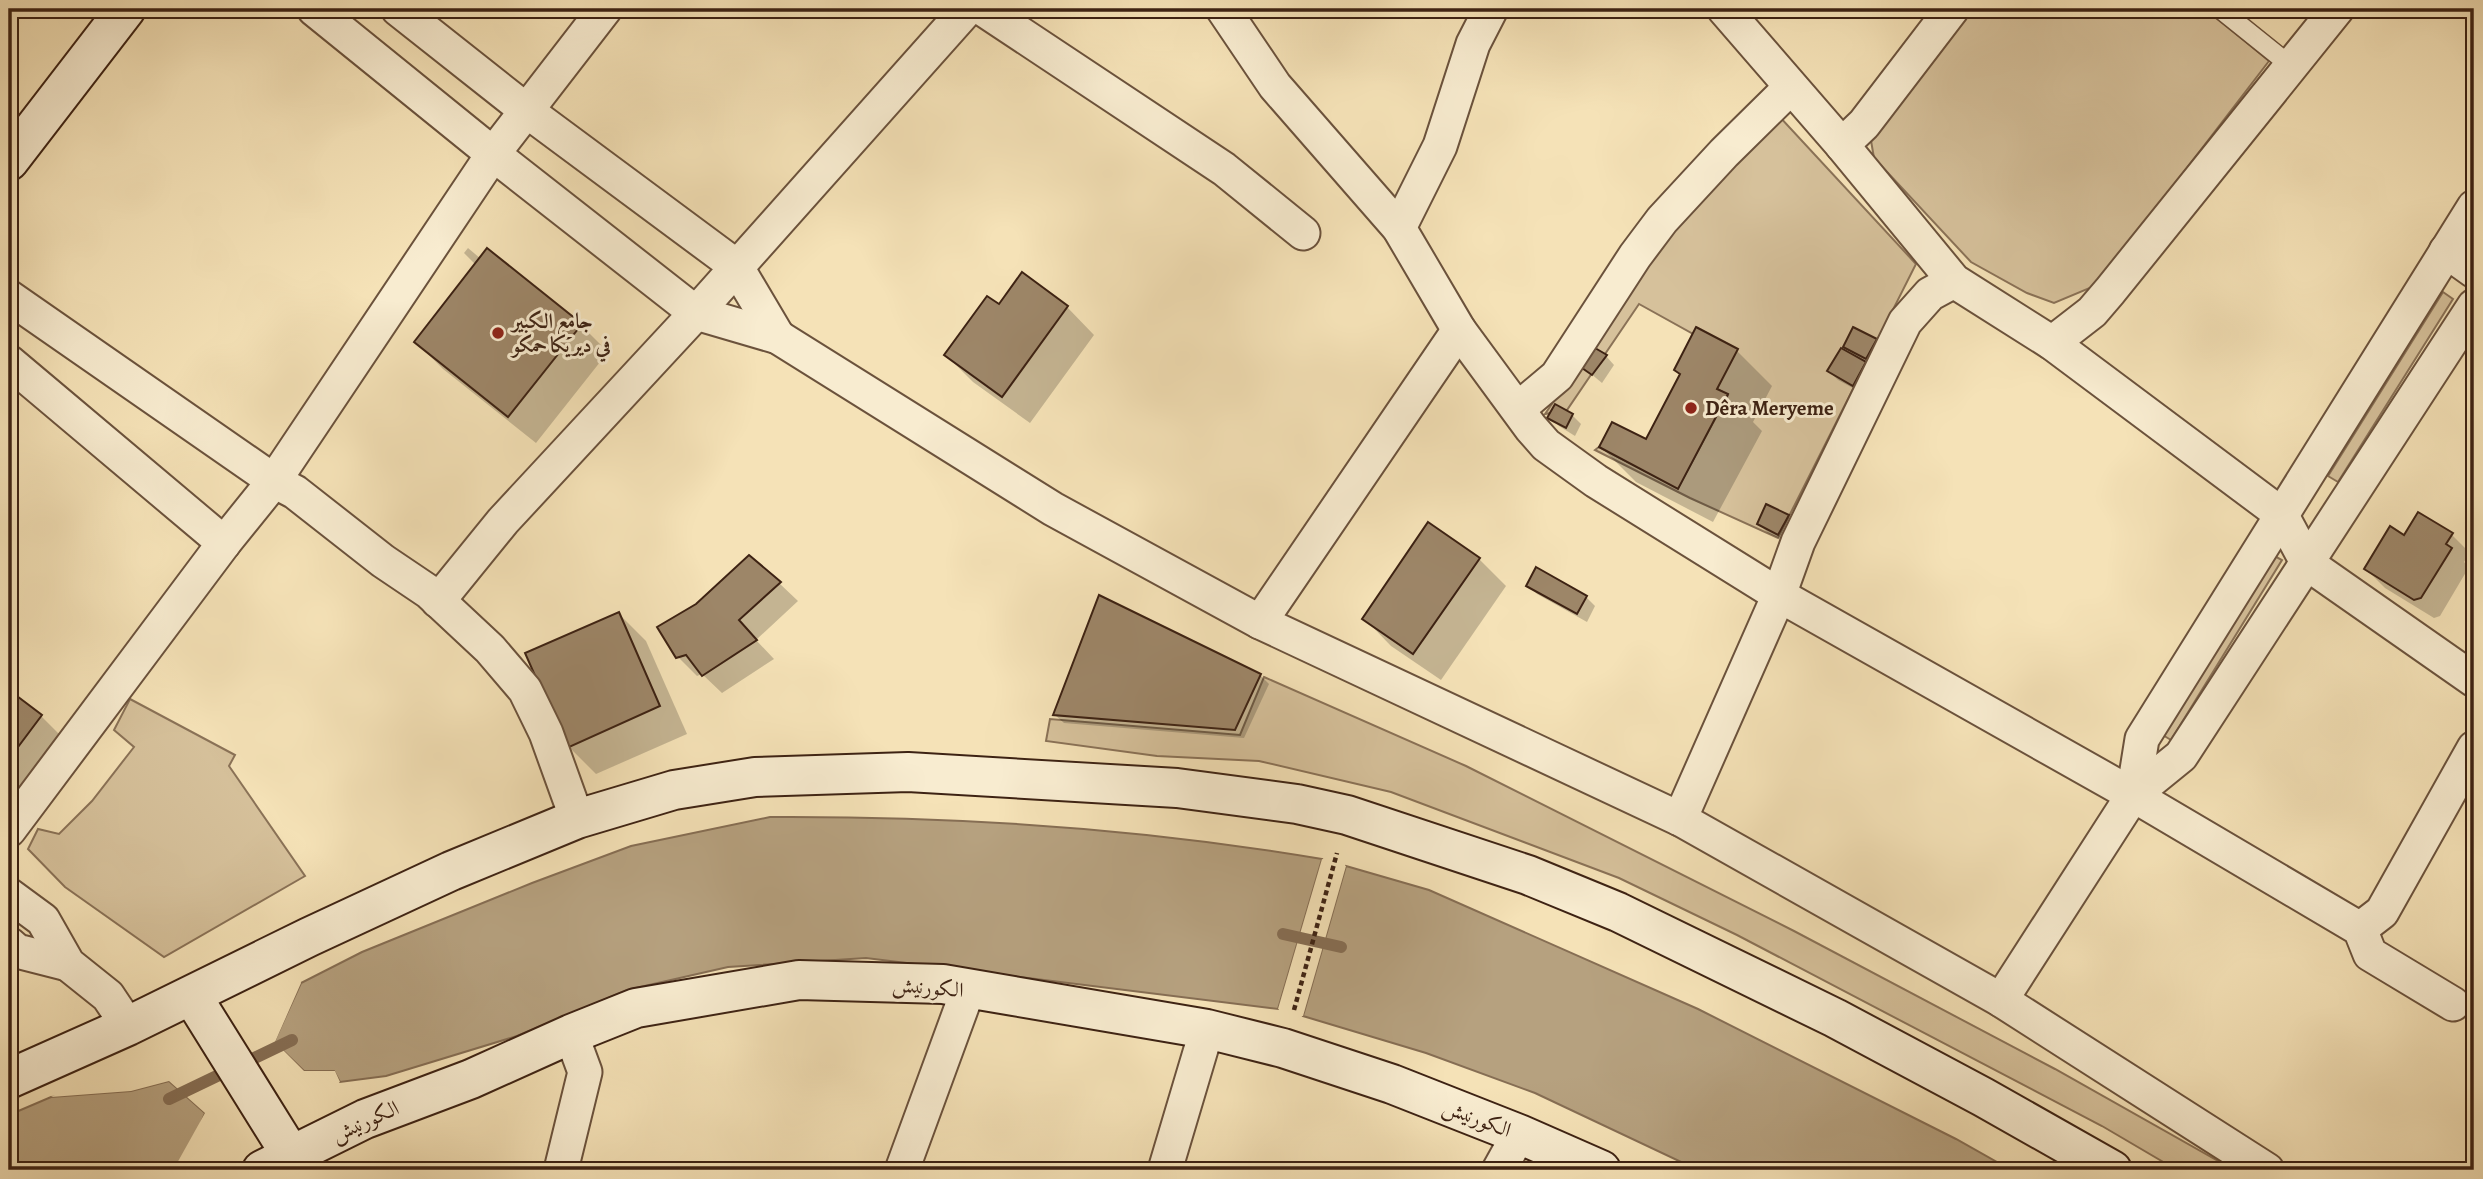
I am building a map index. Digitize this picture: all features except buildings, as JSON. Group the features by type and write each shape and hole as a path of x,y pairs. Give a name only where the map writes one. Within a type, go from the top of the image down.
{"main road":[{"path":"9,161 127,9"},
{"path":"9,1079 128,1026 197,1006 309,937 439,877 578,820 674,790 755,777 908,772 1177,789 1297,804 1347,816 1528,875 1618,912 1835,1018 2112,1170"},
{"name":"الكورنيش","path":"277,1163 365,1119 471,1079 570,1034 636,1008 799,980 943,984 1207,1029 1283,1048 1380,1080 1520,1134 1601,1170"},
{"path":"197,1006 270,1122 277,1163"}],"street":[{"path":"314,9 696,313 778,337 1054,509 1260,622 1680,819 2001,1000 2267,1170"},
{"path":"398,9 736,267 778,337"},
{"path":"9,830 224,543 274,481 493,154 605,9"},
{"path":"438,601 503,521 696,313 967,9"},
{"path":"983,9 1224,169 1303,233"},
{"path":"1223,9 1275,86 1399,228 1459,330 1546,445 1577,468 1779,595 2133,795 2360,929 2370,954 2452,1004"},
{"path":"1399,228 1440,146 1473,44 1490,9"},
{"path":"1724,9 1842,145 1954,281 2052,343 2281,514 2308,564 2474,680"},
{"path":"1842,145 1864,124 1952,9"},
{"path":"2052,343 2092,312 2337,9"},
{"path":"1518,409 1557,376 1635,256 1662,220 1724,153 1791,87"},
{"path":"2133,795 2142,739 2474,207"},
{"path":"2446,251 2474,271"},
{"path":"1680,819 1779,595 1798,542 1905,322 1930,294 1954,281"},
{"path":"9,297 274,481 295,492 438,601 490,649 525,690 546,733 578,820"},
{"path":"2001,1000 2133,795 2181,757 2474,306"},
{"path":"1260,622 1459,330"},
{"path":"9,362 224,543"},
{"path":"2360,929 2382,912 2474,748"},
{"path":"9,895 43,920 68,964 108,996 128,1026"},
{"path":"9,944 18,951 68,964"},
{"path":"902,1170 968,990"},
{"path":"1165,1170 1207,1029"},
{"path":"561,1170 585,1072 570,1034"},
{"path":"1499,1170 1520,1134"}],"lane":[{"path":"2220,9 2291,66"}],"path":[{"path":"1293,1014 1334,862"}],"shaded area":[{"path":"1961,9 2206,9 2269,61 2097,285 2054,303 2027,293 1971,262 1874,158 1869,129"},
{"path":"1777,114 1916,264 1778,538 1595,450 1599,447 1678,488 1728,395 1717,389 1693,334 1639,304 1567,410 1545,414 1663,236"},
{"path":"2443,292 2453,299 2338,482 2328,476"},
{"path":"2271,554 2282,560 2171,740 2161,734"},
{"path":"1264,677 1466,766 1794,931 2055,1069 2234,1170 2177,1170 2102,1126 1737,935 1619,878 1391,792 1259,761 1157,756 1046,741 1050,719 1240,735"},
{"path":"130,699 235,755 229,766 305,876 164,957 65,887 28,849 38,829 59,834 92,801 134,747 114,730"},
{"path":"770,817 908,819 1047,826 1185,839 1322,859 1278,1009 866,958 728,967 627,990 517,1036 386,1076 340,1082 334,1071 304,1071 274,1042 301,983 362,952 631,846"},
{"path":"1346,866 1429,890 1698,1009 1956,1139 2011,1170 1698,1170 1535,1093 1426,1053 1303,1016"},
{"path":"169,1081 205,1113 182,1170 9,1170 9,1115 51,1097 131,1091"}],"pier":[{"path":"1322,859 1326,860 1282,1010 1278,1009"},
{"path":"1343,865 1346,866 1303,1016 1300,1016"},
{"path":"300,979 301,983 275,1042 304,1071 335,1071 340,1082 337,1083 332,1074 302,1074 271,1043"},
{"path":"168,1077 209,1112 186,1170 178,1170 176,1165 205,1113 169,1081 131,1091 51,1097 59,1093 130,1088"}],"waterway":[{"path":"1283,934 1341,947"},
{"path":"169,1099 292,1040"}],"place":[{"name":"جامع الكبير في ديريكا حمكو","path":"498,333"},
{"name":"Dêra Meryeme","path":"1691,408"}]}
